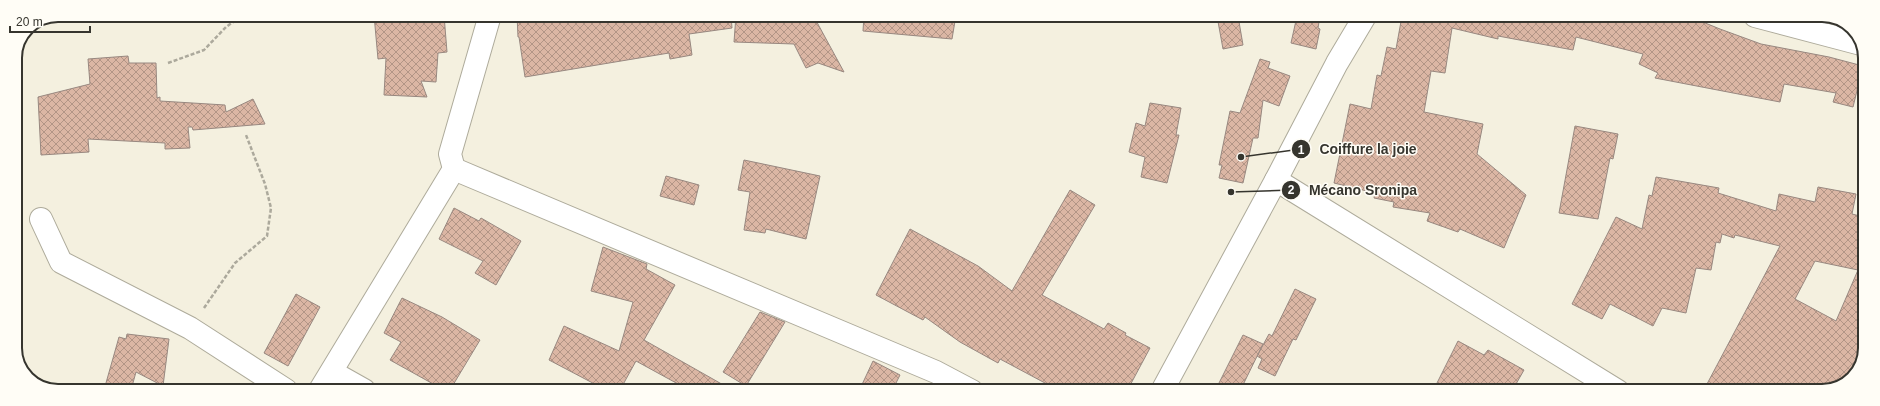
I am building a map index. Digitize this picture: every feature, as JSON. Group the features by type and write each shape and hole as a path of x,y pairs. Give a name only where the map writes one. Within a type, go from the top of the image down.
{"street":[{"path":"324,384 454,169 450,154 488,22"},
{"path":"1166,384 1276,180 1337,63 1361,22"},
{"path":"1778,22 1854,42"},
{"path":"454,169 936,372 959,384"},
{"path":"1276,180 1607,384"},
{"path":"40,219 61,262 190,328 277,384"},
{"path":"332,372 353,384"}],"path":[{"path":"168,62 204,50 226,27 233,22"},
{"path":"190,328 235,263 267,236 271,208 246,135"}],"building":[{"path":"375,22 445,22 447,52 438,53 436,82 421,81 427,97 384,95 386,58 378,59"},
{"path":"517,22 732,22 732,28 689,34 692,55 670,59 669,53 525,77 518,37"},
{"path":"735,22 817,22 844,72 818,63 806,68 794,44 734,42"},
{"path":"864,22 955,22 952,39 863,31"},
{"path":"1218,22 1239,22 1243,45 1223,49"},
{"path":"1296,22 1319,22 1318,28 1320,29 1316,49 1291,43"},
{"path":"1401,22 1703,22 1761,44 1829,57 1858,65 1858,86 1853,107 1833,102 1836,93 1784,84 1780,102 1655,78 1658,73 1639,64 1643,54 1576,37 1573,50 1498,36 1498,39 1452,28 1445,73 1431,71 1424,112 1483,124 1477,154 1526,195 1504,248 1460,229 1458,232 1427,221 1430,213 1393,207 1394,202 1374,198 1375,193 1334,183 1350,104 1371,109 1377,75 1381,76 1387,47 1396,49"},
{"path":"128,56 129,63 156,63 157,98 160,97 160,101 225,105 226,112 253,99 265,124 193,130 192,127 188,127 190,148 165,149 165,143 88,139 89,152 41,155 38,97 90,84 88,59"},
{"path":"1260,59 1270,62 1268,68 1290,76 1279,106 1263,100 1258,138 1253,138 1243,183 1219,178 1222,165 1219,165 1230,111 1240,113"},
{"path":"1150,103 1181,108 1176,135 1179,135 1167,183 1141,177 1145,157 1129,152 1136,123 1145,126"},
{"path":"1575,126 1618,134 1613,159 1610,158 1598,219 1559,213"},
{"path":"744,160 820,176 806,239 766,229 765,233 744,230 750,192 738,190"},
{"path":"666,176 699,185 694,205 660,196"},
{"path":"1656,177 1719,188 1718,193 1776,211 1779,194 1815,202 1818,187 1856,194 1852,214 1858,216 1858,270 1858,348 1855,362 1844,377 1827,384 1707,384 1780,246 1735,235 1734,238 1722,234 1720,243 1716,242 1711,270 1696,268 1686,313 1662,308 1653,326 1610,304 1602,319 1572,304 1616,217 1642,229 1649,195 1652,196","holes":["1815,261 1858,270 1836,321 1795,299"]},
{"path":"1070,190 1095,205 1042,295 1104,329 1108,323 1126,333 1125,335 1150,348 1131,384 1047,384 1000,359 998,363 960,342 925,317 923,320 876,295 910,229 978,266 1012,291"},
{"path":"454,208 479,221 481,218 521,241 496,285 475,273 483,261 439,239"},
{"path":"603,247 647,264 646,269 675,285 644,340 722,384 678,384 636,361 623,384 595,384 549,360 564,326 619,351 633,302 591,291"},
{"path":"1295,289 1316,299 1296,340 1293,339 1275,376 1258,368 1262,359 1257,356 1269,334 1272,336"},
{"path":"296,294 320,307 288,366 264,353"},
{"path":"402,298 442,317 480,340 454,384 433,384 390,360 401,342 384,333"},
{"path":"760,312 785,322 747,384 743,384 723,372"},
{"path":"127,334 169,339 163,384 159,384 136,372 133,384 106,384 119,337 126,339"},
{"path":"1243,335 1263,344 1243,384 1218,384"},
{"path":"1458,341 1484,355 1488,350 1524,370 1516,384 1436,384"},
{"path":"873,361 900,375 896,384 862,384"}],"place":[{"name":"Coiffure la joie","path":"1241,157"},
{"name":"Mécano Sronipa","path":"1231,192"}]}
